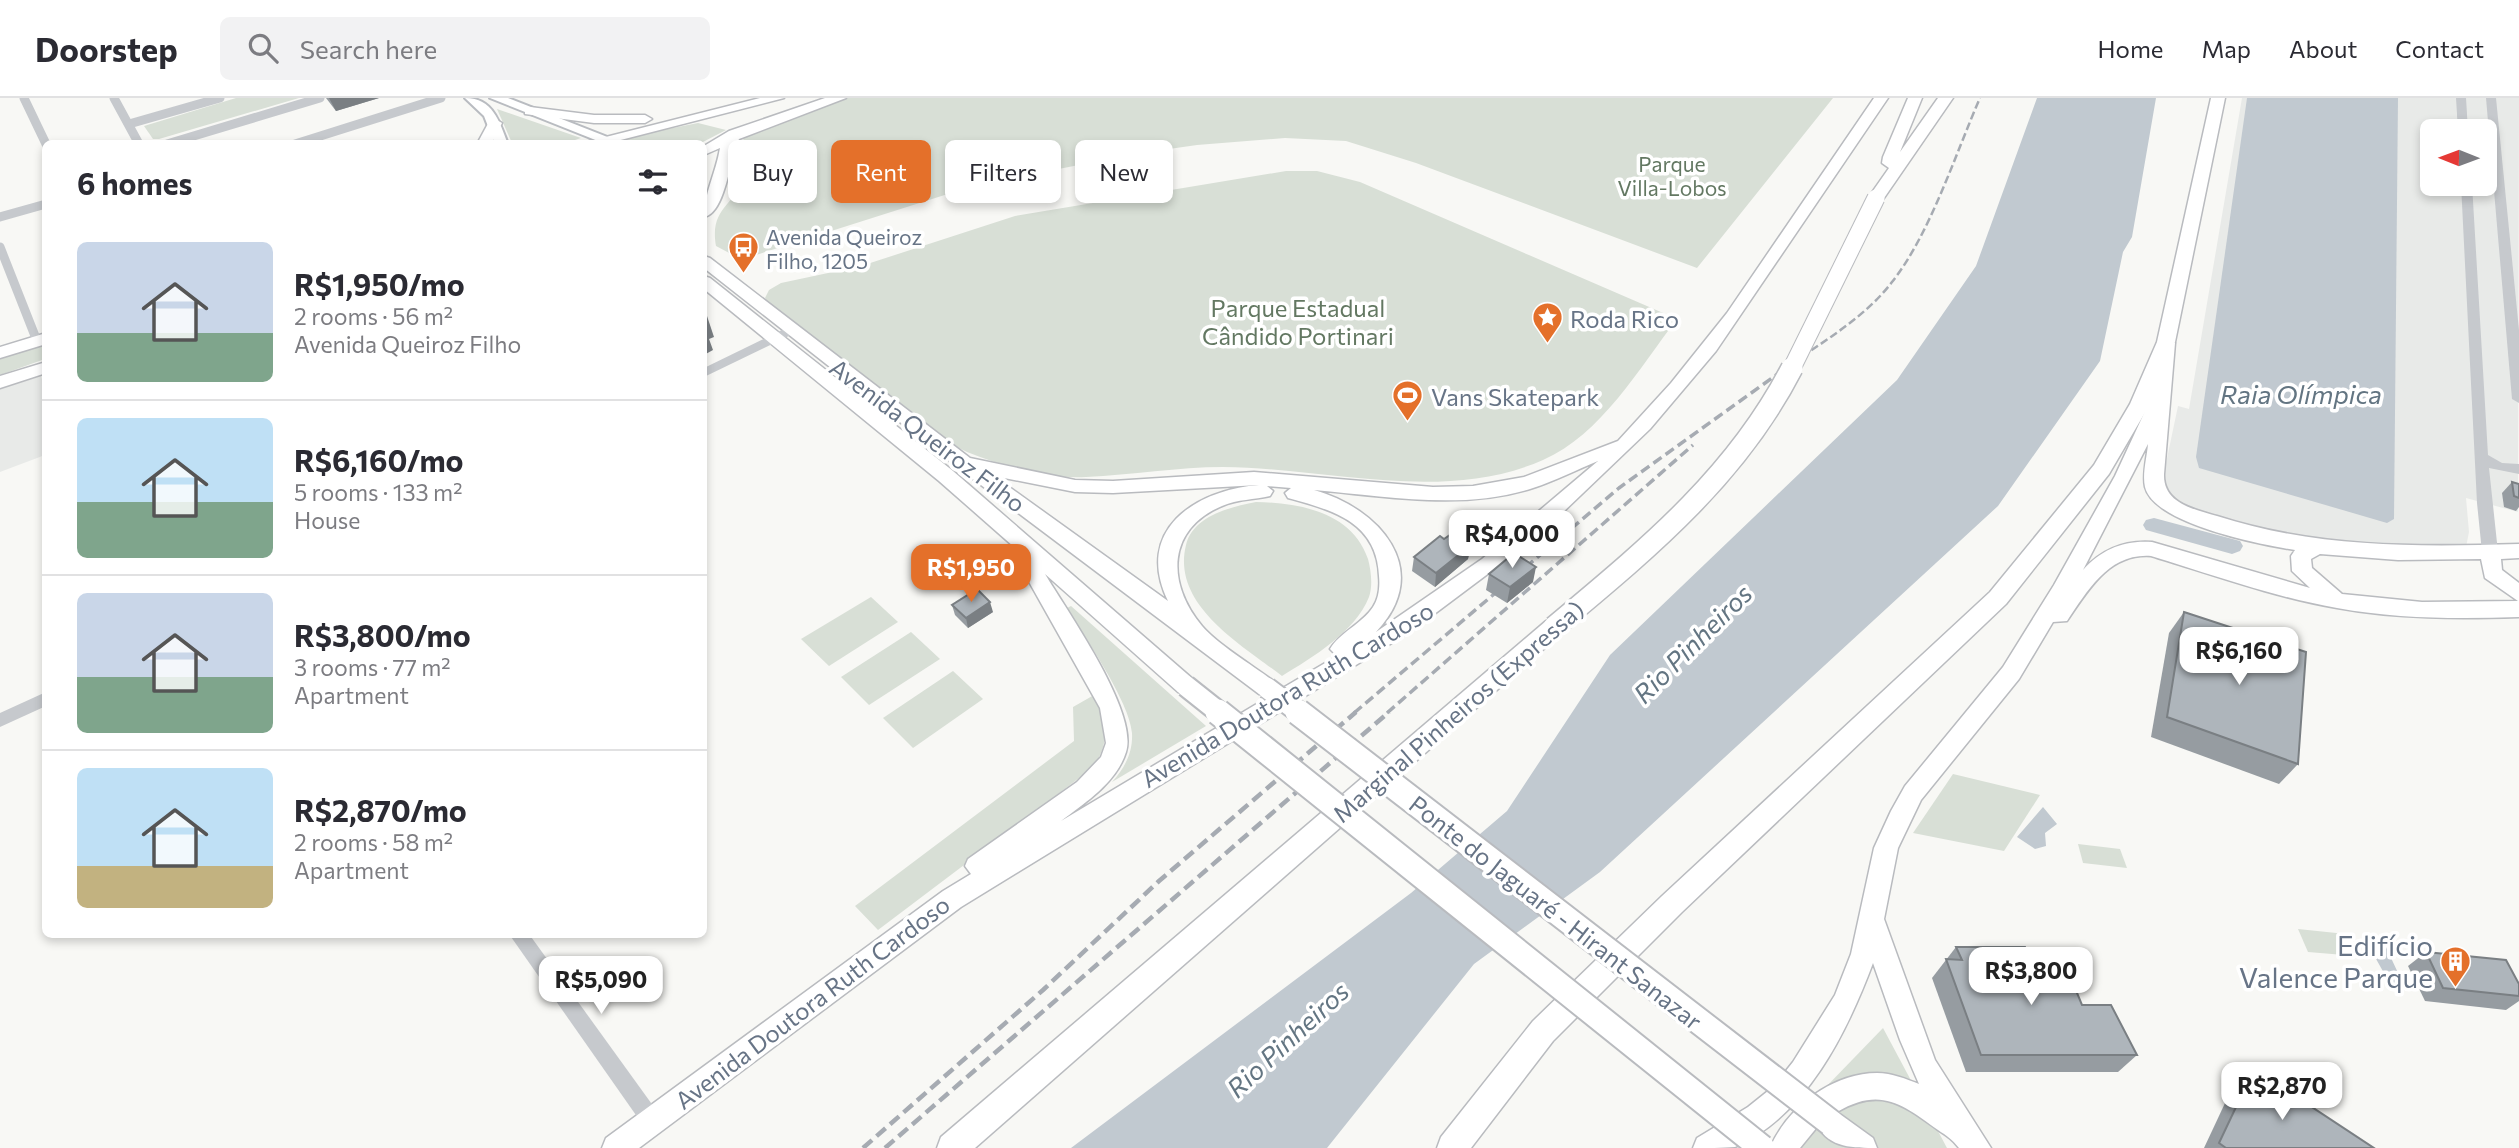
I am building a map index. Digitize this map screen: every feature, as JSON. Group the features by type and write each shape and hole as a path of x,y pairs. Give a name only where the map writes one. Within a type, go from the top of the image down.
{"highway":[{"path":"613,140 777,98"},
{"path":"707,149 734,134 839,98"},
{"name":"Avenida Doutora Ruth Cardoso","path":"616,1148 952,898 1415,618 1475,575 1538,524 1623,443 1709,349 1881,98"},
{"path":"1894,170 1890,154 1906,125 1915,98"},
{"name":"Marginal Pinheiros (Expressa)","path":"952,1148 1685,514 1747,443 1763,419 1829,292 1857,228 1894,170 1946,98"},
{"path":"2218,98 2166,342 2162,426 2153,481 2159,496 2177,510 2214,523 2314,549 2404,555 2519,551"},
{"path":"530,111 608,119 703,115"},
{"path":"486,140 495,123"},
{"path":"707,207 723,176 729,141 734,134"},
{"name":"Avenida Queiroz Filho","path":"707,264 782,334 1186,686 1762,1148"},
{"name":"Avenida Queiroz Filho","path":"707,283 964,463 1223,655"},
{"path":"0,353 41,339"},
{"path":"1452,1148 1561,1013 1998,598 2102,469 2140,404 2166,342"},
{"path":"0,381 42,367"},
{"path":"2011,673 2124,476 2162,394"},
{"path":"964,463 1075,486 1113,487 1254,478 1404,493 1473,493 1544,478 1623,443"},
{"path":"1195,632 1171,586 1167,568 1168,548 1184,522 1217,499 1253,491 1300,493 1337,504 1363,520 1380,541 1388,556 1390,587 1383,608 1367,628 1320,663 1304,685"},
{"path":"952,898 968,873 1101,775 1117,743 1116,720 1111,707 1029,564 1022,543"},
{"path":"1707,1148 1758,1118 1783,1097 1803,1071 1845,1002 1864,954 1886,848 1913,793 2011,673 2033,653 2087,578 2101,564 2125,548 2152,549 2292,591 2346,602 2439,610 2519,609"},
{"path":"2314,549 2301,556 2302,571 2316,584 2346,602"},
{"path":"2490,552 2492,573 2497,580 2519,594"},
{"name":"Ponte do Jaguaré - Hirant Sanazar","path":"1223,655 1860,1145"},
{"path":"1872,921 1914,1044 1933,1083 1971,1141"},
{"path":"1784,1148 1803,1122 1826,1101 1843,1091 1865,1086 1893,1088 1914,1095 1971,1141"}],"main road":[{"path":"471,98 495,123 501,140"},
{"path":"496,98 606,140"}],"street":[{"path":"24,98 44,140"},
{"path":"114,98 137,140"},
{"path":"129,124 220,98"},
{"path":"180,140 320,98"},
{"path":"308,140 441,98"},
{"path":"2461,98 2462,119"},
{"path":"2491,98 2492,119"},
{"path":"2497,187 2519,399"},
{"path":"2467,196 2490,552"},
{"path":"0,217 42,205"},
{"path":"0,247 41,339"},
{"path":"707,372 782,334"},
{"path":"2482,458 2498,467 2519,469"},
{"path":"0,720 42,700"},
{"path":"521,938 652,1121"}],"shaded area":[{"path":"2242,98 2519,98 2518,512 2466,498 2469,532 2466,547 2345,544 2276,533 2180,505 2161,487 2178,406 2189,409"},
{"path":"41,376 42,380 42,456 0,472 0,389"}],"green space":[{"path":"236,98 299,98 159,139 153,139 144,126"},
{"name":"Parque Villa-Lobos","path":"842,98 1833,98 1697,268 1416,163 1346,141 1285,138 1173,148 1173,140 1075,140 1075,166 1061,169 1061,140 945,140 945,195 931,199 931,140 831,140 831,203 920,203 756,255 733,255 716,246 716,223 728,203 817,203 817,140 743,140 743,136"},
{"path":"497,109 581,138 575,140 511,140"},
{"path":"698,123 726,130 707,140 622,138"},
{"name":"Parque Estadual Cândido Portinari","path":"1286,171 1317,171 1360,182 1677,319 1618,398 1583,434 1564,449 1543,460 1505,473 1466,480 1425,482 1223,467 1071,477 1011,467 960,448 772,307 765,298 769,290 781,283 861,266 1015,216 1093,203 1173,203 1173,190"},
{"path":"42,343 42,360 0,375 0,357"},
{"path":"1256,502 1307,508 1337,521 1350,530 1360,543 1370,568 1370,593 1363,610 1332,642 1282,676 1213,621 1199,605 1189,586 1184,567 1186,545 1196,527 1214,514"},
{"path":"871,597 898,622 829,666 801,639"},
{"path":"1071,606 1206,726 1112,782 1130,753 1132,733 1129,720 1115,687 1067,608"},
{"path":"911,632 940,659 869,705 841,677"},
{"path":"953,671 983,699 913,748 883,718"},
{"path":"1094,695 1103,714 1106,730 1095,766 878,930 855,906 1074,741 1073,707"},
{"path":"1953,774 2040,795 2004,851 1913,833"},
{"path":"2078,844 2120,849 2127,868 2083,863"},
{"path":"2298,929 2346,934 2356,956 2308,952"},
{"path":"1883,1028 1947,1148 1767,1148"}],"water":[{"name":"Rio Pinheiros","path":"2037,98 2156,98 2132,237 2123,252 2100,361 1998,506 1600,872 1474,964 1327,1148 1071,1148 1411,893 1507,811 1610,655 1897,380 1976,266"},
{"name":"Raia Olímpica","path":"2247,98 2398,98 2394,519 2387,523 2199,468 2196,457"},
{"path":"2043,807 2057,824 2045,833 2046,846 2035,849 2017,837"},
{"path":"2367,943 2385,945 2406,990 2393,989"}],"building":[{"path":"2512,482 2519,484 2519,498 2514,496"},
{"path":"1473,519 1487,526 1468,543 1471,545 1436,573 1414,557 1440,536 1444,539"},
{"path":"1514,553 1536,567 1510,587 1489,574"},
{"path":"977,589 990,602 966,618 952,605"},
{"path":"2184,612 2306,652 2298,764 2167,717"},
{"path":"1956,947 2025,947 2030,960 2063,959 2082,1005 2111,1005 2137,1055 1981,1055 1946,959 1962,960"},
{"path":"2426,952 2506,960 2519,984 2519,996 2443,988"},
{"path":"2254,1069 2374,1148 2226,1148 2219,1143"}],"waterway":[{"path":"2154,525 2232,546"}],"railway":[{"path":"1783,370 1868,308 1906,263 1930,218 1980,98"},
{"path":"1354,713 1619,488 1786,368"},
{"path":"1387,713 1693,445"},
{"path":"863,1148 1043,990 1159,881 1356,712"},
{"path":"885,1148 1389,712"}],"place":[{"name":"Avenida Queiroz Filho, 1205","path":"743,275"},
{"name":"Roda Rico","path":"1547,345"},
{"name":"Vans Skatepark","path":"1408,423"},
{"name":"Edifício Valence Parque","path":"2456,988"}]}
